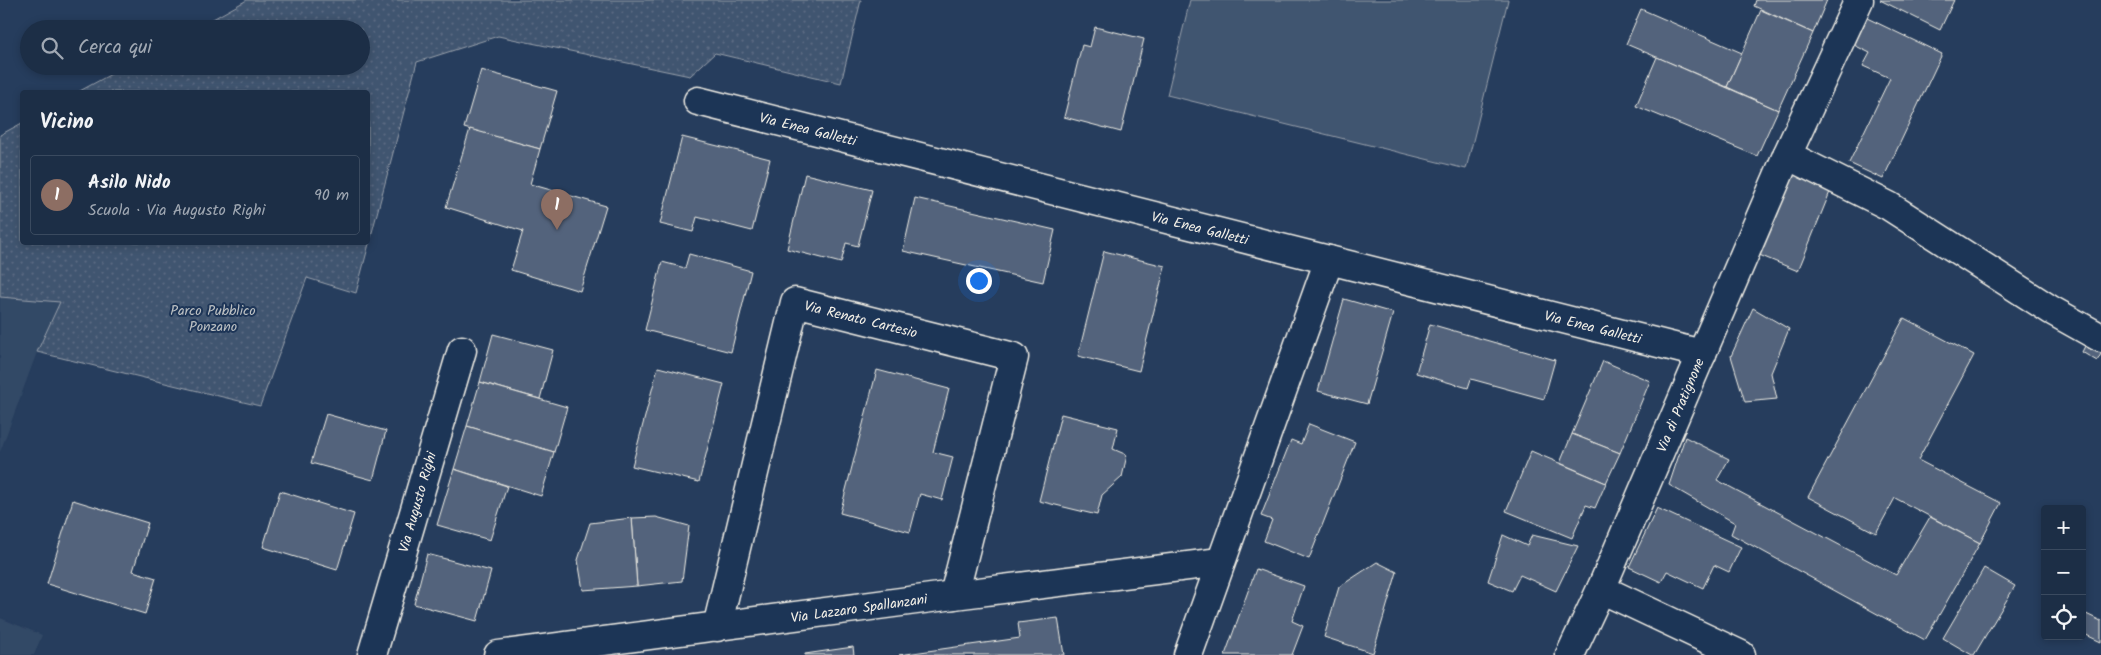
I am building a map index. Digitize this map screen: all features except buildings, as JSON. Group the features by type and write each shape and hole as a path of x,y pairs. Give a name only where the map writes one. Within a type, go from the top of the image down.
{"street":[{"name":"Via di Pratignone","path":"1570,655 1601,589 1787,155 1859,0"},
{"name":"Via Enea Galletti","path":"698,101 1702,354"},
{"path":"1787,155 1889,206 2051,310 2101,338"},
{"path":"1188,655 1329,260"},
{"name":"Via Renato Cartesio","path":"717,627 795,302 1014,357 954,595"},
{"name":"Via Augusto Righi","path":"372,655 462,350"},
{"name":"Via Lazzaro Spallanzani","path":"498,655 1220,562"},
{"path":"1601,589 1741,655"}],"shaded area":[{"path":"0,297 60,302 37,352 0,452"},
{"path":"0,618 42,635 34,655 0,655"}],"green space":[{"name":"Parco Pubblico Ponzano","path":"247,0 861,0 841,83 715,53 690,76 498,36 417,62 370,240 370,90 82,90 109,75 370,75 370,20 211,20"},
{"path":"1190,0 1508,0 1466,169 1167,95"},
{"name":"Parco Pubblico Ponzano","path":"20,124 20,245 369,245 356,293 307,278 260,406 37,352 60,302 0,297 0,135"}],"place":[{"name":"Asilo Nido","path":"557,230"}]}
